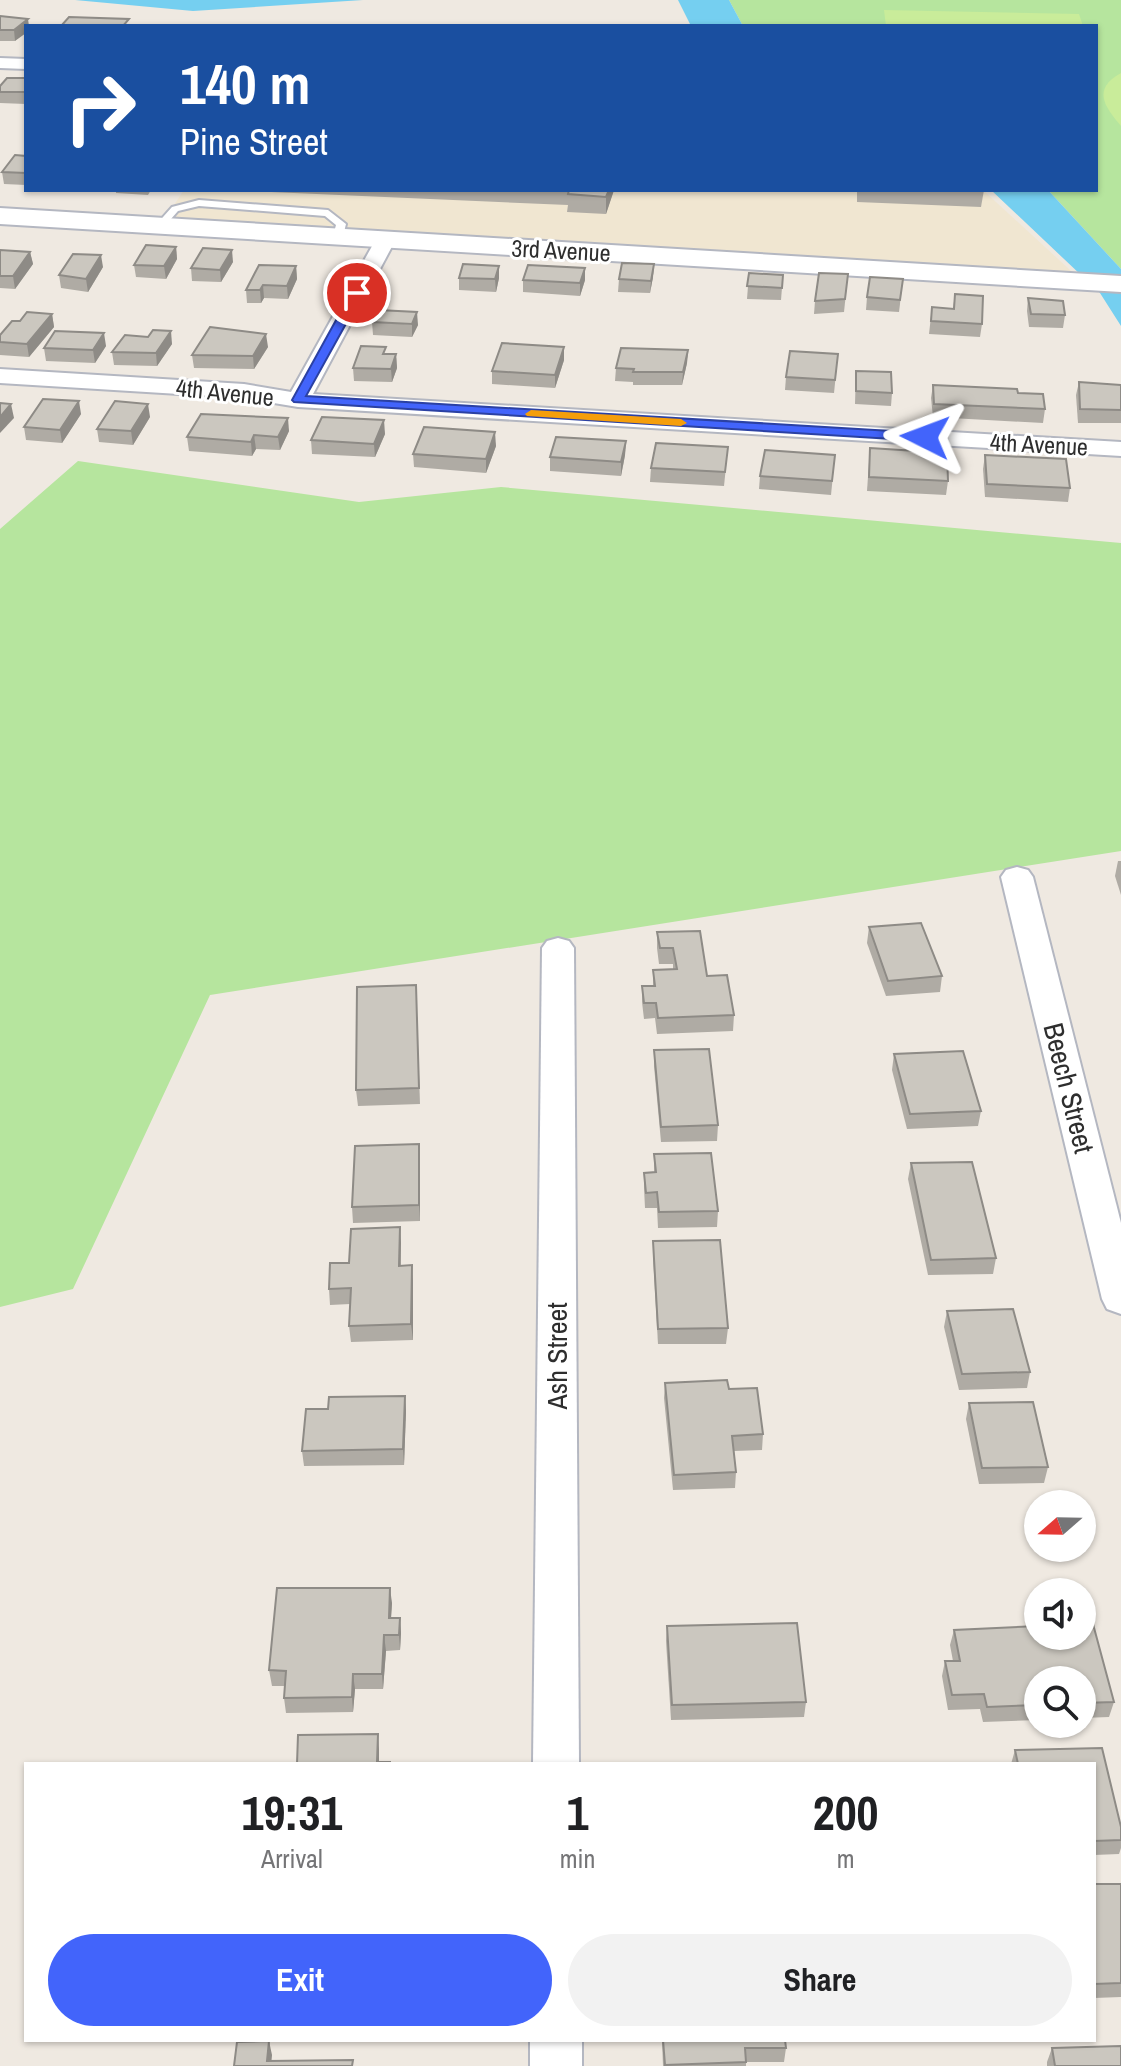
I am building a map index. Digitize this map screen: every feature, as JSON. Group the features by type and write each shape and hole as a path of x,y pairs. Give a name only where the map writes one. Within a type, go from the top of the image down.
{"main road":[{"name":"3rd Avenue","path":"0,216 1121,284"}],"street":[{"path":"0,63 24,64"},
{"path":"298,400 386,239"},
{"name":"4th Avenue","path":"0,376 244,391 298,400 1121,449"},
{"name":"Beech Street","path":"1017,877 1121,1299"},
{"name":"Ash Street","path":"556,1762 558,948"},
{"path":"556,2042 556,2066"}],"shaded area":[{"path":"183,192 985,192 1082,281 160,226"}],"green space":[{"path":"729,0 1121,0 1121,269 1050,192 1098,192 1098,24 742,24"},
{"path":"884,10 1079,14 1082,24 886,24"},
{"path":"1121,73 1121,126 1106,105 1104,92 1106,85"},
{"path":"78,461 359,502 501,487 1121,543 1121,851 210,995 73,1289 0,1307 0,529"}],"water":[{"path":"75,0 363,0 193,11"},
{"path":"678,0 729,0 742,24 690,24"},
{"path":"993,192 1050,192 1121,269 1121,326 1100,293"}],"building":[{"path":"0,16 28,19 14,30 0,30"},
{"path":"69,17 129,19 125,24 63,24"},
{"path":"7,78 24,78 24,92 0,92 0,86"},
{"path":"15,155 24,156 24,173 2,172"},
{"path":"568,192 608,192 606,197"},
{"path":"146,245 176,247 164,266 134,265"},
{"path":"203,248 232,250 220,270 191,268"},
{"path":"0,250 30,252 13,276 0,276"},
{"path":"73,254 101,255 86,279 59,275"},
{"path":"622,263 654,264 651,281 619,279"},
{"path":"463,264 499,266 495,279 459,278"},
{"path":"259,265 296,266 287,286 263,285 260,290 246,290"},
{"path":"528,265 585,268 580,283 523,280"},
{"path":"749,273 783,275 782,288 747,286"},
{"path":"819,273 848,274 845,299 815,301"},
{"path":"870,277 903,279 900,300 867,297"},
{"path":"955,294 983,296 982,324 931,321 932,307 954,309"},
{"path":"1028,298 1063,301 1065,315 1031,314"},
{"path":"378,310 417,312 412,324 372,322"},
{"path":"27,312 52,314 27,344 0,342 0,335 12,321 20,321"},
{"path":"210,327 266,334 253,356 192,355"},
{"path":"153,330 171,331 156,353 112,352 125,335 148,337"},
{"path":"55,331 104,333 93,350 44,348"},
{"path":"502,343 564,347 555,375 492,371"},
{"path":"361,346 386,347 383,354 396,354 391,369 353,368"},
{"path":"621,348 688,350 683,372 633,372 634,369 616,368"},
{"path":"790,351 838,354 835,380 786,377"},
{"path":"856,371 891,372 892,393 856,391"},
{"path":"1079,382 1121,385 1121,410 1080,409"},
{"path":"933,385 1017,389 1018,393 1043,394 1045,409 934,404"},
{"path":"43,399 79,401 60,430 24,427"},
{"path":"115,401 148,404 131,431 97,429"},
{"path":"0,403 11,404 0,417"},
{"path":"201,414 288,418 278,437 254,435 251,442 187,437"},
{"path":"322,417 384,420 374,444 311,440"},
{"path":"424,427 495,432 486,459 413,454"},
{"path":"556,437 626,441 621,462 550,457"},
{"path":"656,443 728,447 725,472 651,468"},
{"path":"870,448 947,453 948,481 869,477"},
{"path":"765,450 835,455 832,481 760,476"},
{"path":"985,455 1066,459 1070,488 987,484"},
{"path":"921,923 942,976 888,981 869,927"},
{"path":"700,931 707,976 727,975 734,1015 658,1018 656,1003 644,1003 642,986 655,986 653,970 677,969 673,948 660,948 657,932"},
{"path":"416,985 419,1088 356,1090 357,987"},
{"path":"709,1049 718,1125 661,1127 654,1050"},
{"path":"963,1051 981,1111 910,1114 894,1054"},
{"path":"419,1144 419,1205 352,1207 355,1146"},
{"path":"711,1153 718,1211 659,1212 657,1192 646,1193 644,1173 656,1172 654,1154"},
{"path":"972,1162 996,1258 931,1260 911,1163"},
{"path":"400,1227 399,1266 412,1265 411,1324 349,1326 351,1288 329,1289 330,1263 349,1263 351,1229"},
{"path":"720,1240 728,1328 658,1329 653,1241"},
{"path":"1013,1309 1030,1372 962,1374 947,1311"},
{"path":"727,1380 729,1389 757,1388 763,1434 732,1436 736,1472 674,1475 665,1383"},
{"path":"405,1396 403,1449 302,1451 306,1409 328,1409 329,1397"},
{"path":"1033,1402 1048,1467 982,1468 969,1403"},
{"path":"277,1588 390,1588 389,1618 400,1618 399,1635 384,1635 382,1674 353,1674 352,1697 284,1698 286,1671 269,1670"},
{"path":"797,1623 806,1702 672,1705 667,1626"},
{"path":"1024,1627 1024,1650 1096,1650 1096,1635 1114,1702 1096,1703 1096,1666 1024,1666 1024,1706 987,1707 984,1694 952,1695 945,1661 960,1661 954,1630"},
{"path":"378,1734 377,1762 297,1762 298,1735"},
{"path":"1102,1748 1121,1827 1121,1840 1096,1841 1096,1762 1018,1762 1015,1750"},
{"path":"1096,1884 1121,1884 1121,1983 1096,1984"},
{"path":"237,2042 269,2042 267,2061 353,2060 352,2066 234,2066"},
{"path":"663,2042 785,2042 786,2048 745,2048 746,2062 665,2065"},
{"path":"1121,2046 1121,2066 1055,2066 1052,2048"}],"slow traffic":[{"path":"531,414 681,423"}],"route":[{"path":"357,293 298,400 925,437"}]}
